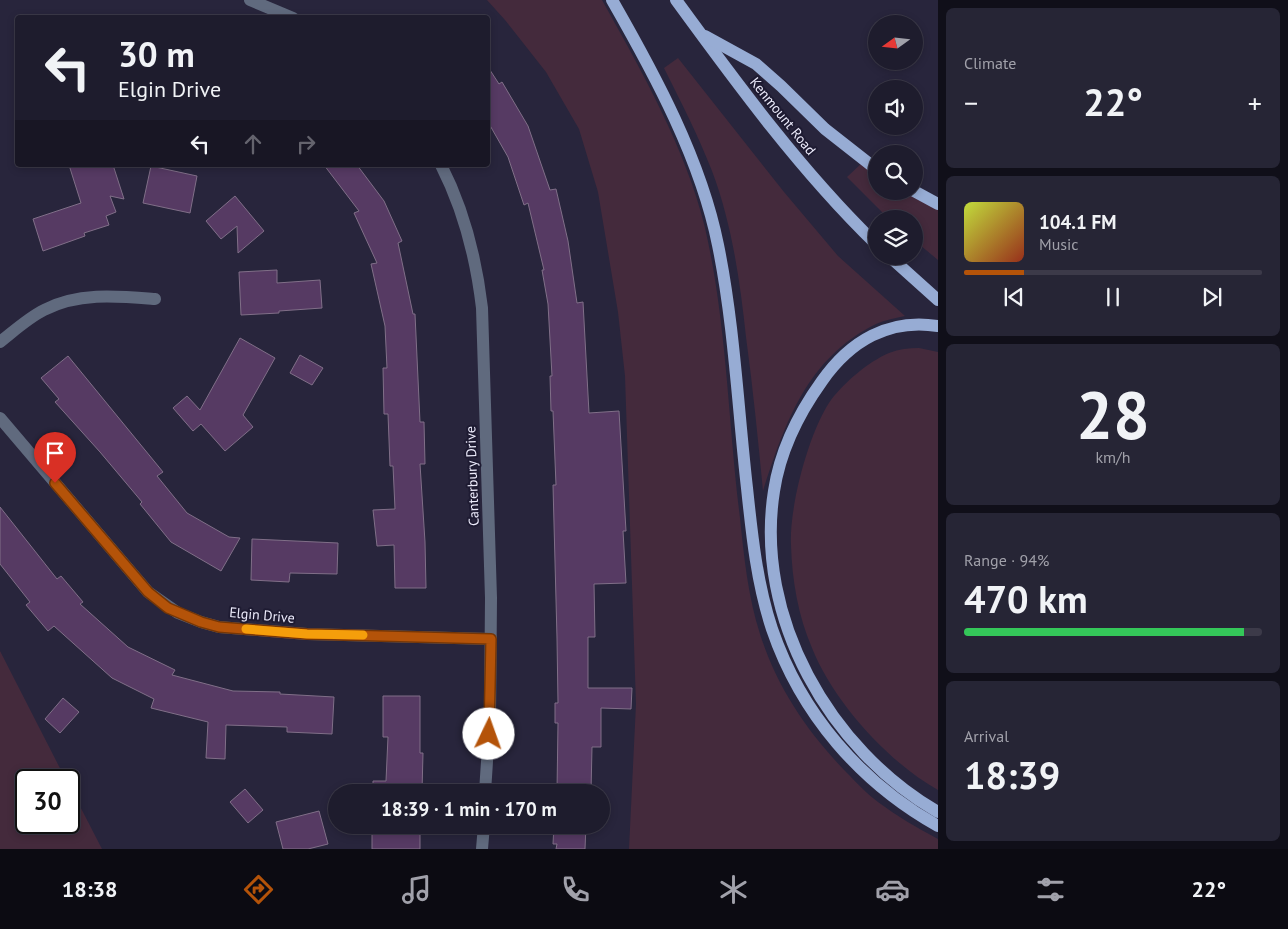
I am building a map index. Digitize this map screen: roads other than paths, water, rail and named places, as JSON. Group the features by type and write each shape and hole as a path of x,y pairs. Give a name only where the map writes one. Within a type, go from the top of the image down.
{"main road":[{"path":"612,0 638,45 690,154 716,236 732,342 756,558 766,607 778,645 800,692 828,733 885,791 920,816 938,826"},
{"name":"Kenmount Road","path":"676,0 734,79 794,154 868,236"},
{"path":"700,33 756,64 825,128 868,163"},
{"path":"923,196 938,204"},
{"path":"899,265 938,300"},
{"path":"938,326 916,323 902,324 876,333 852,348 835,365 806,405 788,443 774,490 770,523 772,562 783,612 795,648 819,695 828,710 856,745 876,766 922,803 938,812"}],"street":[{"path":"250,0 286,15"},
{"name":"Canterbury Drive","path":"442,167 472,243 482,308 491,639 486,784"},
{"path":"0,342 39,313 56,305 98,296 155,299"},
{"name":"Elgin Drive","path":"0,418 148,592 168,608 219,627 307,634 491,639"},
{"path":"482,849 483,834"}]}
